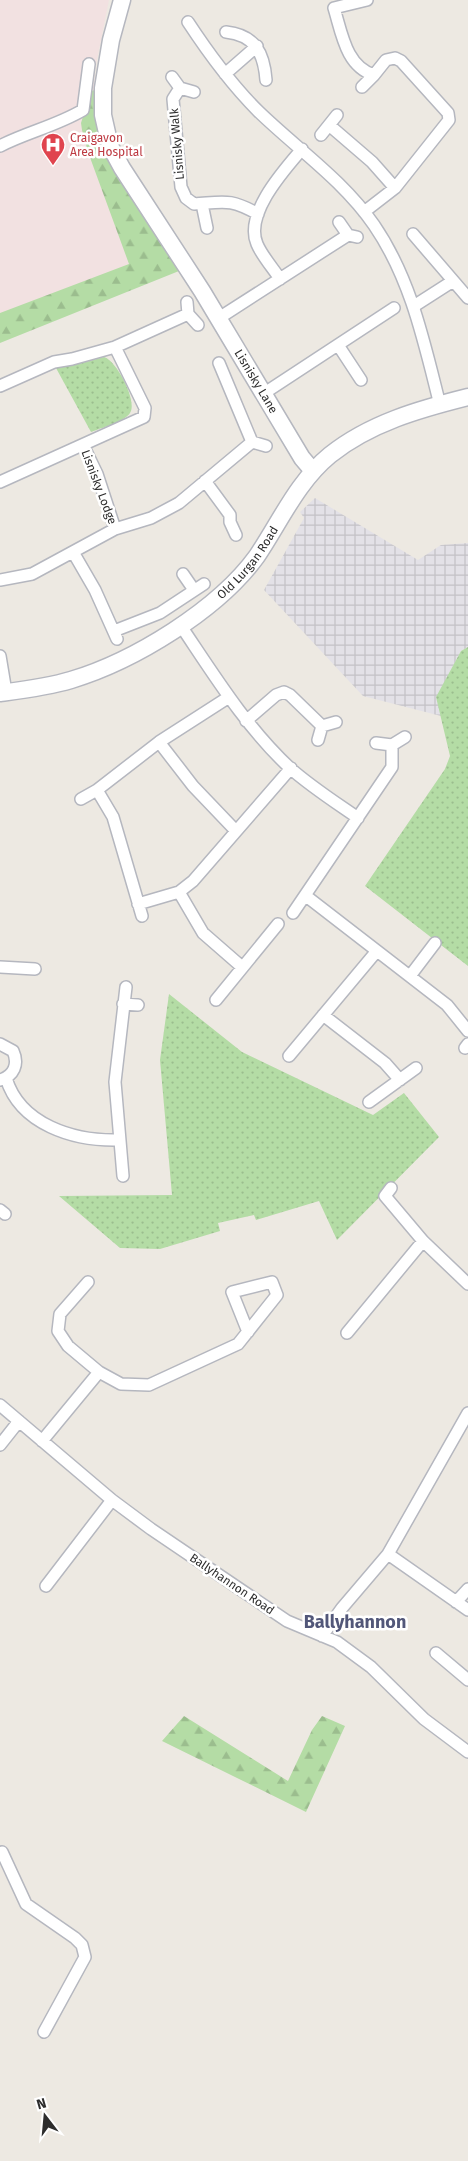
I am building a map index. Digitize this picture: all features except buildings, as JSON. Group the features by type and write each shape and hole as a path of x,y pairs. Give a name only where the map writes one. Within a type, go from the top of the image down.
{"street":[{"name":"Lisnisky Lane","path":"122,0 111,40 103,88 103,115 110,146 122,168 202,291 302,458 314,471"},
{"path":"367,0 328,9 354,64 363,71 374,75"},
{"path":"188,22 225,74 258,111 329,173 364,212 392,256 405,281 414,306 440,405"},
{"path":"226,32 241,34 257,46 265,62 266,80"},
{"path":"225,74 257,46"},
{"path":"362,87 386,60 394,58 401,61 448,113 449,120 395,188 364,212"},
{"path":"0,146 24,135 57,125 83,110 89,64"},
{"path":"172,77 180,88"},
{"name":"Lisnisky Walk","path":"194,92 180,88 174,99 181,187 186,198 194,204 202,204"},
{"path":"322,135 337,115"},
{"path":"329,126 372,162 395,188"},
{"path":"280,279 257,244 254,231 258,214 273,185 302,149"},
{"path":"207,228 202,204 226,201 241,204 258,214"},
{"path":"218,318 352,236 339,222"},
{"path":"415,242 468,298"},
{"path":"414,306 453,281"},
{"path":"0,386 54,362 114,347 188,308 198,325"},
{"path":"263,394 394,308"},
{"path":"338,345 361,380"},
{"name":"Lisnisky Lodge","path":"1,479 83,445 144,416 146,408 114,347"},
{"path":"219,370 252,442 266,446"},
{"name":"Old Lurgan Road","path":"3,692 70,680 116,663 181,626 221,594 256,557 298,491 314,471 330,456 359,434 403,416 468,397"},
{"name":"Lisnisky Lodge","path":"0,580 32,574 115,529 151,518 178,503 252,442"},
{"name":"Lisnisky Lodge","path":"83,445 97,474 115,529"},
{"path":"205,481 230,515 230,522 236,538"},
{"path":"73,552 95,590 115,635 160,613 199,587 183,574"},
{"path":"181,626 246,721 291,768 358,818"},
{"path":"0,656 3,692"},
{"path":"246,721 276,695 284,692 290,695 322,726"},
{"path":"81,799 98,790 159,742 229,697"},
{"path":"322,726 336,722"},
{"path":"318,740 322,726"},
{"path":"376,743 392,745 405,737"},
{"path":"159,742 193,786 236,831"},
{"path":"293,914 392,767 392,745"},
{"path":"138,904 179,892 193,881 291,768"},
{"path":"98,790 113,817 142,916"},
{"path":"179,892 204,933 242,967"},
{"path":"306,896 454,1011 468,1031"},
{"path":"216,1000 278,924"},
{"path":"410,976 435,943"},
{"path":"289,1056 376,952"},
{"path":"0,967 35,969"},
{"path":"122,1176 115,1082 126,987"},
{"path":"124,1004 138,1005"},
{"path":"323,1015 385,1063 400,1080"},
{"path":"0,1044 8,1047 15,1057 14,1068 3,1079 10,1092 36,1117 54,1130 82,1138 118,1140"},
{"path":"369,1102 416,1068"},
{"path":"391,1188 385,1196 423,1241 468,1284"},
{"path":"347,1333 423,1241"},
{"path":"88,1282 60,1314 58,1331 68,1346 98,1372 121,1384 149,1386 238,1344 248,1332 277,1295 272,1282 232,1292 248,1332"},
{"path":"42,1441 98,1372"},
{"name":"Ballyhannon Road","path":"0,1405 112,1500 267,1608 287,1620 336,1642 371,1667 424,1719 468,1752"},
{"path":"322,1636 342,1608 388,1554 468,1413"},
{"path":"0,1445 18,1421"},
{"path":"46,1586 112,1500"},
{"path":"388,1554 468,1610"},
{"path":"456,1602 468,1588"},
{"path":"436,1653 468,1680"},
{"path":"11,1844 1,1852 26,1904 76,1938 82,1945 85,1957 44,2032"}],"shaded area":[{"name":"Craigavon Area Hospital","path":"0,0 109,0 95,70 92,119 142,269 0,324"},
{"path":"315,498 418,560 441,545 468,543 468,647 461,651 437,697 441,716 363,696 264,590 304,518 300,512"}],"green space":[{"path":"95,90 98,107 180,267 179,271 0,343 0,313 129,264 88,152 82,130 81,123 91,91"},
{"path":"104,357 120,373 128,391 132,407 130,413 123,419 91,432 56,368"},
{"path":"468,647 468,966 365,886 445,769 450,756 436,697 461,651"},
{"path":"169,994 242,1052 373,1115 404,1093 439,1137 337,1240 319,1201 256,1220 254,1215 218,1223 220,1231 160,1249 120,1248 59,1196 172,1195 160,1060"},
{"path":"184,1716 288,1781 312,1730 322,1716 345,1726 306,1812 162,1741"}],"place":[{"name":"Craigavon Area Hospital","path":"53,166"}],"district":[{"name":"Ballyhannon","path":"355,1622"}]}
